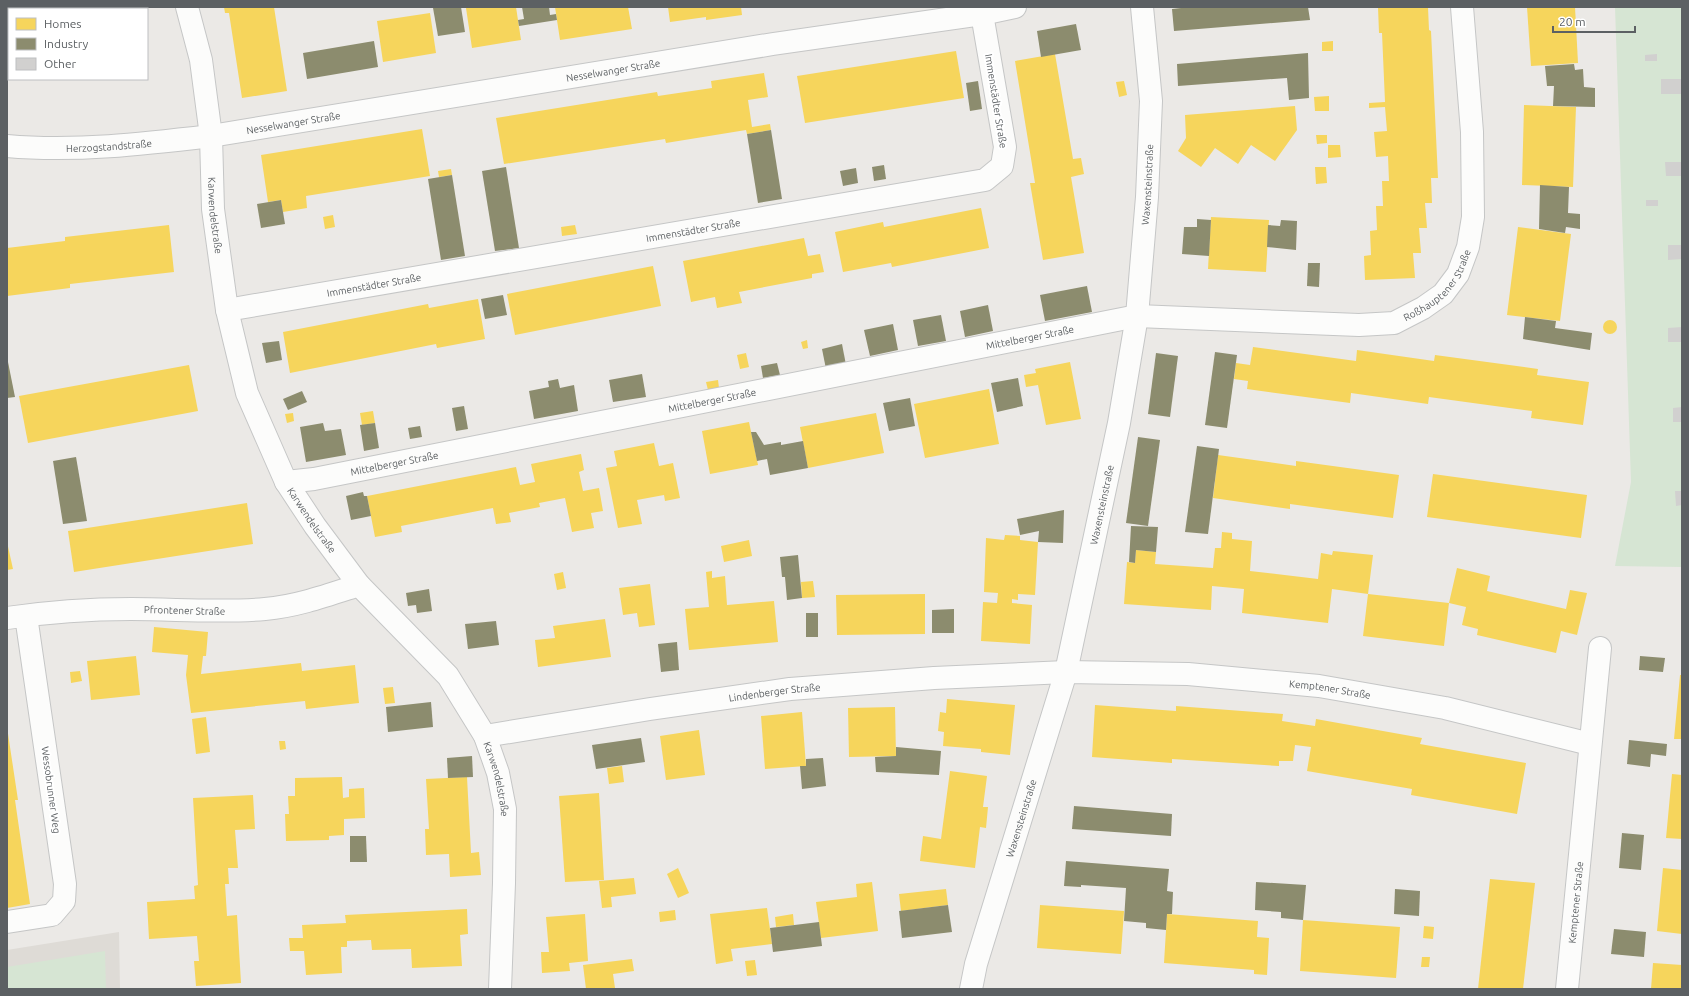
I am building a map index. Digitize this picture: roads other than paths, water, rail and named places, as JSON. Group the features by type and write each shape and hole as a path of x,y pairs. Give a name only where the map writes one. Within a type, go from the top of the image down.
{"street":[{"name":"Karwendelstraße","path":"187,7 201,60 211,136 213,210 227,310 247,392 286,482 314,526 359,585 448,676 485,736 498,773 505,809 500,989"},
{"name":"Nesselwanger Straße","path":"211,136 773,44 982,14 1015,7"},
{"name":"Waxensteinstraße","path":"971,989 978,956 1066,672 1119,423 1137,316 1147,197 1151,101 1142,7"},
{"name":"Roßhauptener Straße","path":"1137,316 1359,325 1394,323 1423,308 1443,294 1458,274 1468,247 1473,217 1472,132 1462,7"},
{"name":"Immenstädter Straße","path":"227,310 985,180 1002,166 1006,147 982,14"},
{"name":"Herzogstandstraße","path":"7,146 88,148 136,145 211,136"},
{"name":"Mittelberger Straße","path":"286,482 322,477 1137,316"},
{"name":"Pfrontener Straße","path":"17,617 54,612 119,609 214,612 266,609 313,601 359,585"},
{"name":"Wessobrunner Weg","path":"7,922 52,915 64,901 64,876 17,617"},
{"name":"Kemptener Straße","path":"1567,989 1600,648"},
{"name":"Lindenberger Straße","path":"485,736 650,709 790,689 934,678 1066,672"},
{"name":"Kemptener Straße","path":"1066,672 1188,674 1319,686 1445,708 1590,744"}]}
